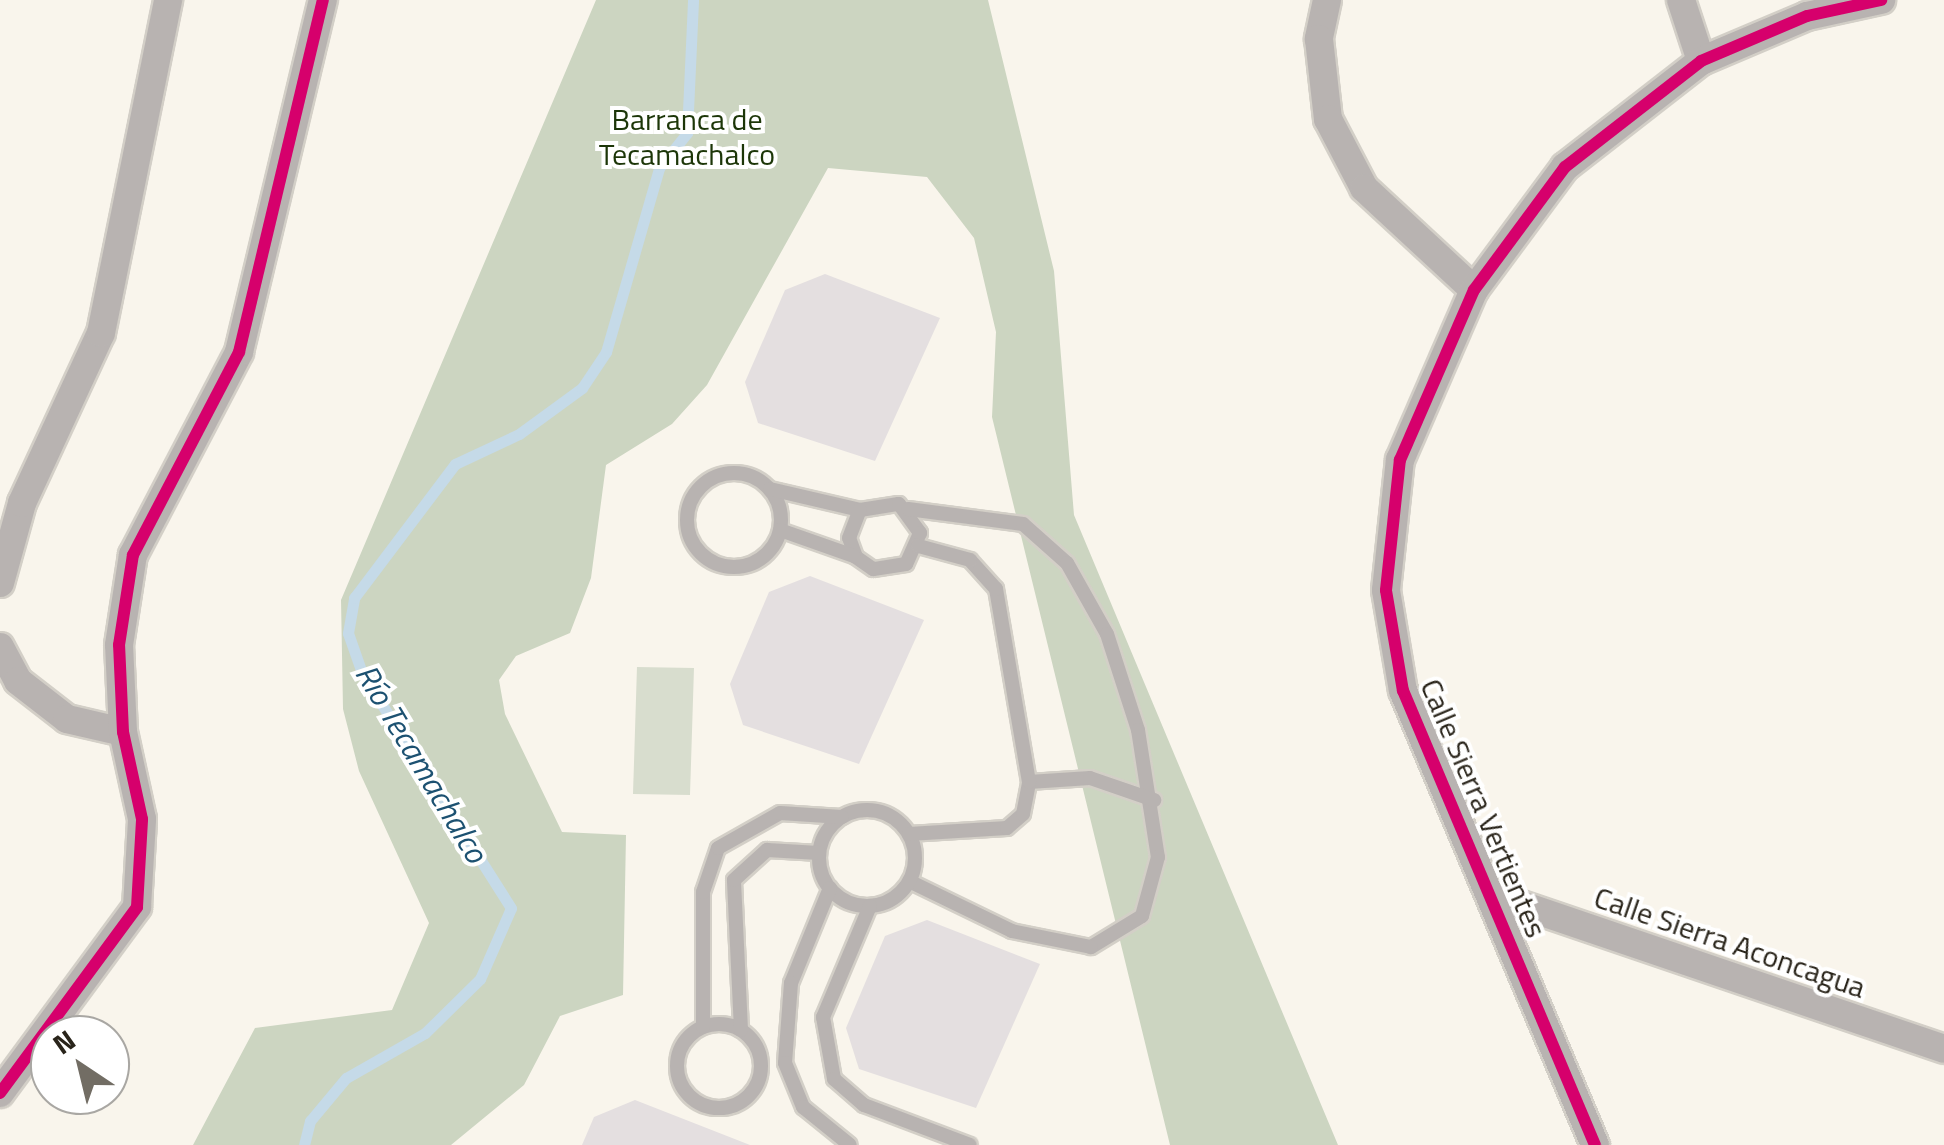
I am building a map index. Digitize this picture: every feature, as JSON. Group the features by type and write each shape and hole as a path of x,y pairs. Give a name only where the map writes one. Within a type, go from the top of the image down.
{"street":[{"path":"0,584 22,503 101,333 168,0"},
{"path":"0,1093 136,907 142,820 123,732 119,645 132,555 239,352 323,0"},
{"path":"1327,0 1319,40 1328,119 1364,188 1474,290"},
{"path":"1681,0 1701,60"},
{"name":"Calle Sierra Vertientes","path":"1595,1145 1495,896 1404,691 1386,590 1400,460 1474,290 1566,167 1701,60 1807,16 1881,0"},
{"path":"0,648 18,681 66,719 123,732"},
{"name":"Calle Sierra Aconcagua","path":"1495,896 1944,1048"}],"lane":[{"path":"770,489 780,530 766,555 739,567 699,551 688,524 694,496 716,477 745,474 770,489 860,510 879,501 908,509 1023,524 1066,563 1107,634 1154,800 1154,890 1128,931 1101,944 1012,931 909,881"},
{"path":"908,509 918,546"},
{"path":"856,557 849,538 860,510"},
{"path":"780,530 896,569 918,546"},
{"path":"819,854 768,850 734,880 741,1030 761,1071 746,1099 716,1108 679,1080 680,1049 703,1027 703,892 718,848 780,813 842,817 886,814 908,834 1008,828 1023,814 1029,782 996,589 970,560 918,546"},
{"path":"1029,782 1090,778 1154,800"},
{"path":"842,817 819,854 830,888 791,984 785,1063 803,1107 850,1145"},
{"path":"908,834 909,881"},
{"path":"909,881 870,906 823,1017 834,1079 864,1105 970,1145"},
{"path":"830,888 870,906"},
{"path":"703,1027 741,1030"}],"green space":[{"name":"Barranca de Tecamachalco","path":"596,0 988,0 1054,271 1074,515 1338,1145 1170,1145 992,417 996,332 974,238 927,177 828,168 707,385 672,424 606,465 591,578 570,633 516,656 499,680 505,714 562,832 626,835 623,995 560,1016 524,1085 451,1145 193,1145 255,1028 392,1010 429,923 359,771 343,709 341,600"},
{"path":"637,667 694,668 690,795 633,794"}],"building":[{"path":"825,274 940,318 875,461 758,423 745,382 785,290"},
{"path":"810,576 924,620 859,764 743,725 730,684 769,592"},
{"path":"927,920 1040,964 976,1108 859,1069 846,1028 885,936"},
{"path":"635,1100 750,1145 582,1145 594,1117"}],"waterway":[{"name":"Río Tecamachalco","path":"304,1145 310,1121 346,1078 425,1033 480,979 511,908 362,673 348,633 354,598 455,464 519,434 582,388 606,352 659,168 687,133 693,0"}],"cycle path":[{"path":"0,1093 137,907 142,819 123,732 119,645 133,555 239,352 323,0"},
{"path":"1595,1145 1403,691 1386,590 1400,460 1474,290 1565,167 1701,61 1807,16 1881,0"}]}
